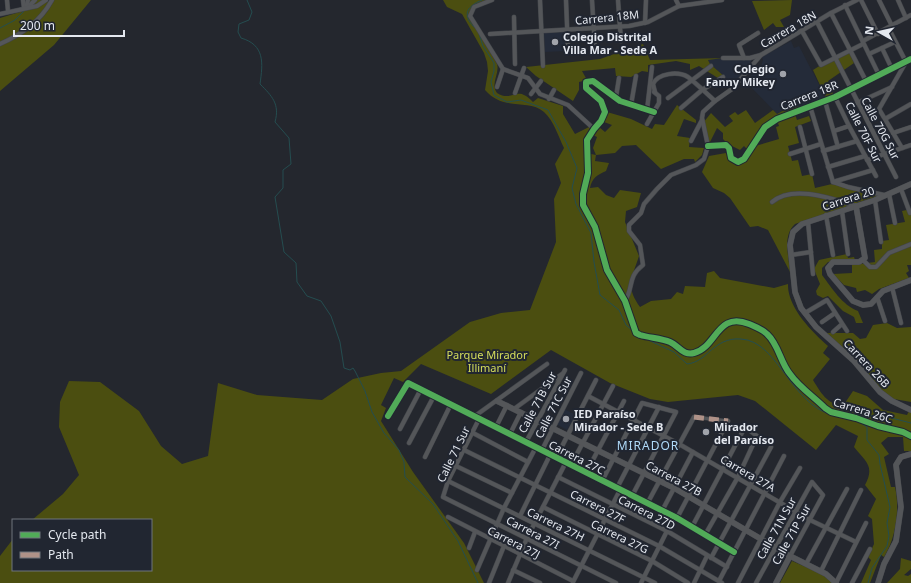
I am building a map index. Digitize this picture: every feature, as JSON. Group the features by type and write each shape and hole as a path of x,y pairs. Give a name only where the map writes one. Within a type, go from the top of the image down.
{"street":[{"path":"7,0 8,11"},
{"path":"23,0 26,8"},
{"path":"26,8 28,0"},
{"path":"26,8 35,0"},
{"path":"0,14 41,4 46,0"},
{"path":"0,44 31,27 44,13 52,0"},
{"path":"492,0 474,7 470,14 502,69 528,78 540,94 568,105 594,128"},
{"path":"540,0 542,66"},
{"path":"566,0 568,50"},
{"path":"592,0 595,48"},
{"path":"618,0 621,41"},
{"path":"645,23 646,0"},
{"path":"676,0 679,6"},
{"name":"Carrera 18M","path":"490,34 620,27 645,23 679,6 722,0"},
{"name":"Carrera 18N","path":"723,58 744,58 762,55 831,13 857,0"},
{"path":"861,0 878,34"},
{"path":"879,0 895,42 909,61 879,109 902,148"},
{"path":"898,0 906,18"},
{"path":"845,5 864,41 879,75"},
{"path":"831,13 866,81"},
{"path":"802,31 821,65 850,49 863,44 864,41 890,28 911,15"},
{"path":"514,17 515,64"},
{"name":"Calle 70G Sur","path":"817,22 857,103 886,154 896,177"},
{"path":"744,58 739,46 758,33"},
{"path":"869,54 895,42"},
{"path":"882,48 892,69"},
{"path":"625,301 629,294 630,281 635,271 643,265 640,245 629,231 629,225 641,213 644,204 671,175 692,167 702,161 708,146 702,120 703,112 715,101 732,90 762,55"},
{"name":"Carrera 18R","path":"708,146 726,145 729,148 730,157 736,161 743,160 749,154 751,148 766,125 777,119 836,97 909,61"},
{"path":"668,98 710,66"},
{"path":"647,110 652,67"},
{"path":"515,93 524,68"},
{"path":"497,87 502,69"},
{"path":"647,124 660,100 655,92 653,84 656,79 661,76 682,75 715,101"},
{"path":"631,105 636,76"},
{"path":"681,108 702,90 723,77"},
{"path":"616,97 619,78"},
{"path":"625,301 607,270 595,227 585,210 582,199 588,173 588,140 594,128 603,119 605,112 604,105 599,98 586,88 586,82 590,80 594,81 620,101 654,112"},
{"path":"531,94 541,81"},
{"path":"857,103 892,87"},
{"path":"549,98 554,90"},
{"path":"649,92 655,92"},
{"name":"Calle 70F Sur","path":"836,97 849,126 876,176"},
{"path":"825,101 838,146"},
{"path":"885,119 911,104"},
{"path":"810,106 833,182"},
{"path":"690,141 702,120"},
{"path":"834,131 849,126"},
{"path":"800,127 812,174"},
{"path":"894,133 911,127"},
{"path":"823,151 857,141"},
{"path":"790,154 821,144"},
{"path":"828,167 886,154 911,145"},
{"path":"833,182 873,170"},
{"path":"833,182 848,187 887,195 895,223"},
{"name":"Carrera 20","path":"793,232 802,224 875,200 911,184"},
{"path":"901,189 910,213"},
{"path":"772,202 787,195 810,194 856,206 865,253 863,260"},
{"path":"875,200 881,242"},
{"path":"842,210 848,254"},
{"path":"826,215 832,255"},
{"path":"808,222 813,274"},
{"name":"Carrera 26B","path":"793,232 790,240 795,292 805,313 816,327 864,372 883,395 911,410"},
{"path":"863,260 870,267 876,267 888,253 911,244"},
{"path":"791,255 812,252"},
{"path":"863,260 859,262 837,261 831,264 828,268 830,274 852,300 863,306 871,304 883,291 911,280"},
{"path":"892,287 901,323"},
{"path":"876,297 885,321"},
{"path":"805,313 827,300 847,331"},
{"name":"Carrera 26C","path":"625,301 636,333 650,338 670,342 686,353 694,353 708,342 726,323 741,321 761,329 775,343 790,375 825,408 831,412 859,418 878,426 903,432 911,436"},
{"path":"822,322 835,313"},
{"path":"833,332 842,324"},
{"path":"477,418 497,400 547,364"},
{"name":"Calle 71B Sur","path":"514,409 563,372 526,442"},
{"name":"Calle 71C Sur","path":"542,450 581,373"},
{"path":"556,458 596,380"},
{"name":"Carrera 27C","path":"388,416 408,383 647,504 676,517 734,552"},
{"path":"571,465 613,386"},
{"path":"400,429 421,390"},
{"path":"409,443 434,396"},
{"name":"Carrera 27A","path":"588,396 649,427 751,484 810,520 856,542"},
{"name":"Carrera 27B","path":"497,400 674,488 790,556 820,571 836,583"},
{"path":"586,473 624,401"},
{"path":"602,481 642,403 676,412 632,496"},
{"path":"425,457 451,404"},
{"path":"496,427 507,405"},
{"path":"573,582 605,520 628,465 660,407"},
{"path":"510,434 522,412"},
{"path":"641,583 667,531 689,497 728,422 694,417 647,504"},
{"name":"Calle 71 Sur","path":"443,497 448,481 473,433 477,418"},
{"path":"692,527 744,427 757,436 738,477 705,535"},
{"path":"473,433 528,462"},
{"path":"477,570 504,508 536,447"},
{"path":"694,583 709,557 720,543 771,447"},
{"name":"Carrera 27F","path":"464,450 659,546 720,582"},
{"path":"662,511 693,452"},
{"path":"878,583 884,564 896,542 901,503 895,468 899,458 906,454 911,454"},
{"path":"520,516 550,455"},
{"path":"720,582 726,567 784,456"},
{"path":"508,583 521,556 527,538 566,462"},
{"path":"456,466 512,493"},
{"path":"738,583 780,502 800,468"},
{"name":"Carrera 27D","path":"558,477 667,531 726,567"},
{"name":"Carrera 27H","path":"448,481 644,576 655,583"},
{"name":"Calle 71P Sur","path":"776,583 824,495 812,482"},
{"name":"Calle 71N Sur","path":"756,583 812,482"},
{"path":"806,564 847,490"},
{"path":"820,571 861,490"},
{"name":"Carrera 27I","path":"443,497 527,538 581,567 616,583"},
{"name":"Carrera 27G","path":"543,507 652,561 688,583"},
{"name":"Carrera 27J","path":"448,517 573,582"},
{"path":"836,583 866,523"},
{"path":"469,548 475,532"},
{"path":"489,583 504,546"},
{"path":"852,583 870,549"},
{"path":"513,570 540,583"}],"shaded area":[{"name":"Colegio Distrital Villa Mar - Sede A","path":"565,32 566,51 545,52 544,33"},
{"name":"Colegio Fanny Mikey","path":"791,41 794,48 799,46 826,98 798,108 796,103 777,114 748,84 751,79 749,78 756,69 760,69 763,60 762,57"},
{"path":"754,57 733,87 725,77 710,64 708,59"},
{"name":"IED Paraíso Mirador - Sede B","path":"564,409 576,415 567,430 556,424"}],"green space":[{"path":"30,0 42,0 45,3 52,0 38,20 0,44 0,18 23,11"},
{"path":"54,0 91,0 54,45 0,91 0,46 31,28 44,16"},
{"name":"Parque Mirador Illimaní","path":"443,0 486,0 473,5 469,14 497,64 498,68 494,86 497,93 502,96 522,94 533,102 538,98 563,106 563,114 575,134 589,127 590,129 584,139 586,153 596,155 595,161 609,163 606,171 595,177 590,188 598,187 606,195 614,198 620,190 641,193 637,207 626,211 625,222 639,256 632,276 631,287 635,300 640,307 651,301 671,299 677,292 683,294 685,286 705,287 707,273 714,271 720,278 774,288 788,284 789,293 796,310 815,334 828,346 823,353 830,359 813,380 825,397 837,405 843,406 853,391 867,396 883,410 907,415 909,411 911,412 911,451 904,451 903,437 888,437 881,443 889,454 884,457 891,487 895,487 897,514 894,532 888,549 884,557 881,555 870,583 861,583 871,560 868,557 874,544 872,519 868,516 876,499 865,485 869,473 868,464 854,447 858,436 836,425 816,450 755,401 738,395 668,402 650,399 610,383 551,350 491,394 421,364 403,382 394,378 381,405 386,408 381,421 413,472 464,543 484,583 0,583 0,556 12,540 12,571 152,571 152,519 33,519 63,494 79,475 59,427 60,402 69,381 100,382 139,411 161,446 182,464 208,456 218,383 257,395 322,400 353,379 381,373 401,371 470,322 501,313 530,310 556,242 554,199 561,183 555,164 564,148 553,124 544,112 531,106 500,101 492,97 485,90 488,71 484,53 462,14 447,7"},
{"path":"792,0 790,15 780,20 784,27 776,27 773,23 764,30 752,1"},
{"path":"643,44 650,60 723,58 708,60 710,64 725,77 721,80 699,66 690,70 690,64 676,61 648,65 648,72 642,71 631,77 616,76 615,68 582,71 587,80 579,82 579,90 573,101 536,76 526,67 600,59"},
{"path":"849,52 854,63 828,81 833,94 826,98 813,70"},
{"path":"797,103 798,108 768,122 763,126 752,139 747,149 744,146 740,150 732,146 731,151 729,145 723,139 723,133 717,128 710,142 703,123 711,113 725,127 733,121 729,116 735,112 738,115 746,110 755,123 773,110 777,114"},
{"path":"677,105 696,120 696,123 684,119 677,136 690,138 689,147 704,148 702,155 695,162 694,159 684,159 661,169 636,145 622,146 615,153 596,155 593,148 597,137 593,135 599,127 605,132 612,125 604,122 607,112 631,119 652,129 655,124 664,125"},
{"path":"795,114 797,120 809,116 811,121 795,127 799,143 788,146 792,161 798,160 802,176 812,174 815,188 832,184 880,195 795,224 791,229 787,240 790,272 768,230 758,226 750,227 730,198 724,193 713,188 702,172 709,156 726,153 730,161 736,164 742,163 745,161 752,147 779,139 776,127 779,126 777,120"},
{"path":"911,209 911,265 907,265 909,271 906,273 909,278 879,289 872,294 865,290 857,292 856,288 844,285 833,274 852,273 852,265 875,262 874,250 882,249 882,241 889,240 886,225 905,222 902,211"},
{"path":"847,254 848,258 854,257 855,260 828,262 822,268 822,275 847,305 858,311 863,323 856,323 854,317 843,311 828,296 823,298 817,295 816,291 820,284 814,269 819,260"},
{"path":"887,323 897,328 911,327 911,402 894,399 883,392 826,333 853,333 860,339 866,338 873,325"},
{"path":"901,558 911,561 911,569 904,575 908,576 911,574 911,583 887,583 900,569"},
{"path":"792,561 822,574 832,583 780,583"}],"waterway":[{"path":"247,0 252,12 249,20 239,24 238,32 241,38 255,45 261,56 262,69 260,84 268,92 276,105 275,122 289,138 291,164 283,170 283,188 275,197 284,252 296,263 297,282 307,296 321,301 331,316 340,342 344,368 350,370 353,368 355,371 365,391 372,412 384,433 399,450 404,462 405,477 433,504 458,541 478,583"},
{"path":"476,29 469,20 467,12 472,6 482,0"},
{"path":"0,28 15,20 25,10"},
{"path":"478,31 483,46 494,63 494,71 491,82 494,95 507,102 521,100 548,110 566,142 577,168 572,188 576,204 591,233 600,295 619,310 626,325 633,331"},
{"path":"644,338 674,352 687,364 700,359 717,346 732,339 741,339 755,343 767,352 799,392 812,404 826,413 844,417"},
{"path":"857,417 880,415 911,423"},
{"path":"856,420 867,427 867,440 879,455 890,507 887,523 889,536 887,546 872,568 868,583"}],"marked path":[{"path":"694,417 728,421"}],"cycle path":[{"path":"708,146 726,145 729,148 731,158 738,162 744,159 765,127 777,119 835,97 911,59"},
{"path":"654,112 620,101 593,81 586,82 586,88 601,101 605,112 601,121 587,140 588,173 583,194 583,205 595,227 607,270 625,301 636,333 667,341 684,352 690,354 702,349 718,331 730,322 738,321 749,324 759,328 771,338 784,364 794,379 825,408 831,412 903,432 911,436"},
{"path":"388,416 408,383 677,518 734,552"}],"place":[{"name":"Colegio Distrital Villa Mar - Sede A","path":"555,42"},
{"name":"Colegio Fanny Mikey","path":"783,74"},
{"name":"IED Paraíso Mirador - Sede B","path":"566,419"},
{"name":"Mirador del Paraíso","path":"706,432"}],"district":[{"name":"MIRADOR","path":"648,445"}]}
